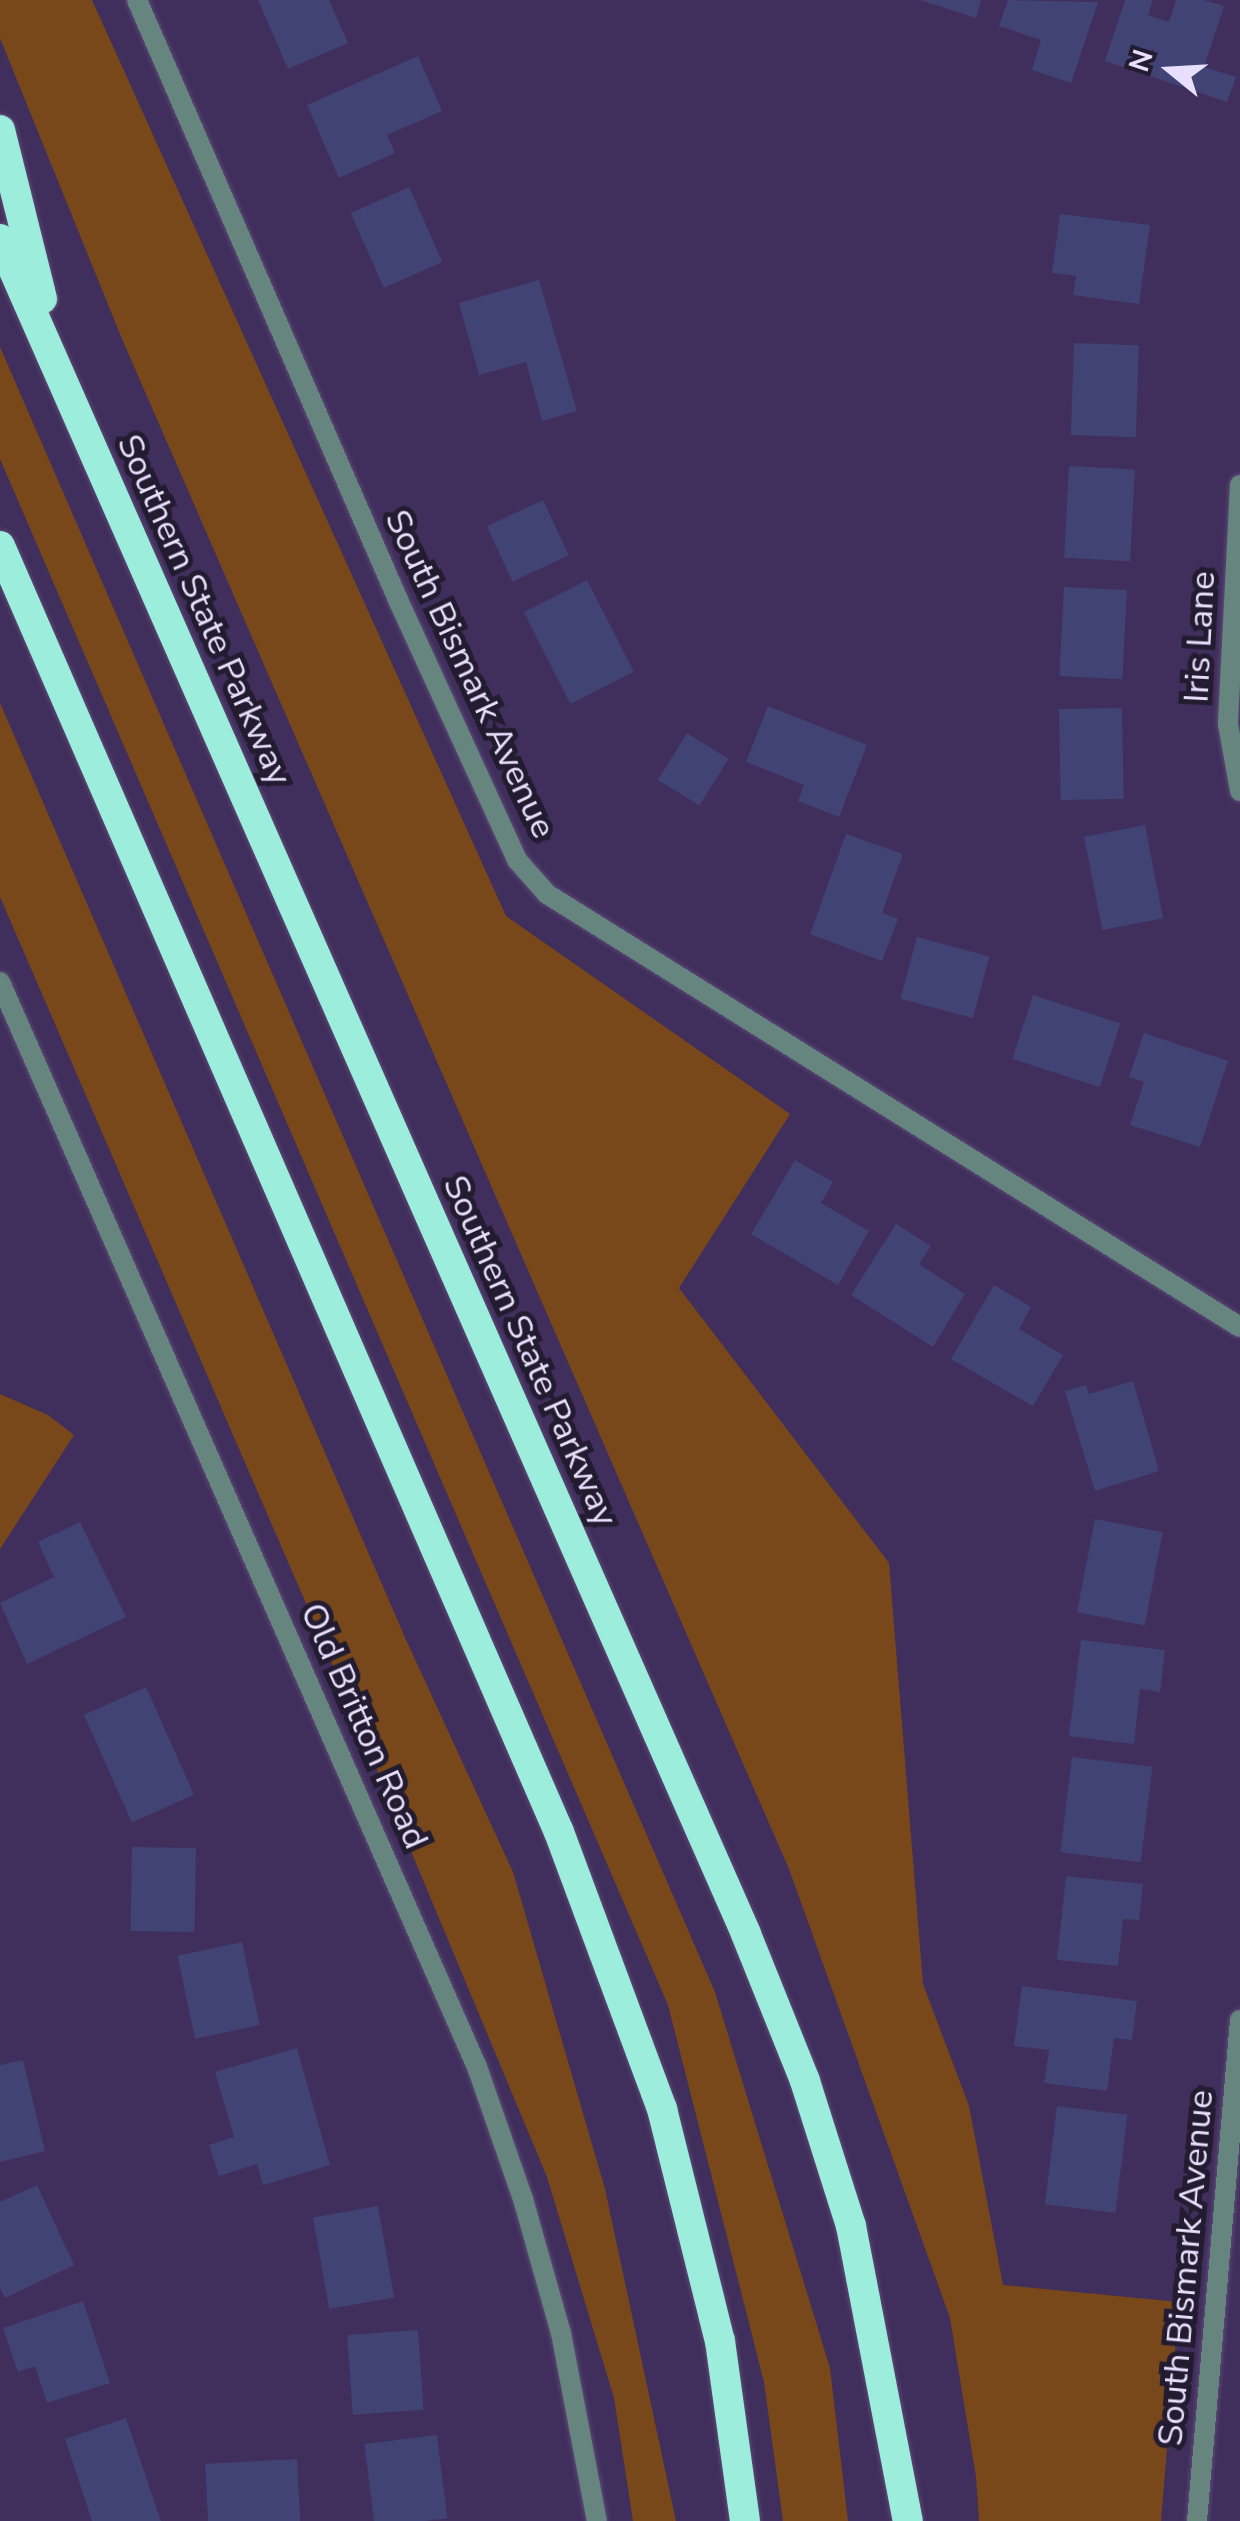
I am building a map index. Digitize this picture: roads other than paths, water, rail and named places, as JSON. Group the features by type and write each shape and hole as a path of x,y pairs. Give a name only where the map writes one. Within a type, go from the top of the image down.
{"highway":[{"path":"0,130 64,384"},
{"name":"Southern State Parkway","path":"0,239 746,1934 805,2080 852,2226 908,2521"},
{"path":"0,546 559,1832 662,2108 720,2340 745,2521"}],"street":[{"name":"South Bismark Avenue","path":"138,0 398,602 517,860 547,894 1240,1327"},
{"name":"Iris Lane","path":"1240,485 1228,724 1240,790"},
{"name":"Old Britton Road","path":"0,982 476,2068 523,2200 561,2333 596,2521"},
{"name":"South Bismark Avenue","path":"1196,2521 1240,2020"}]}
